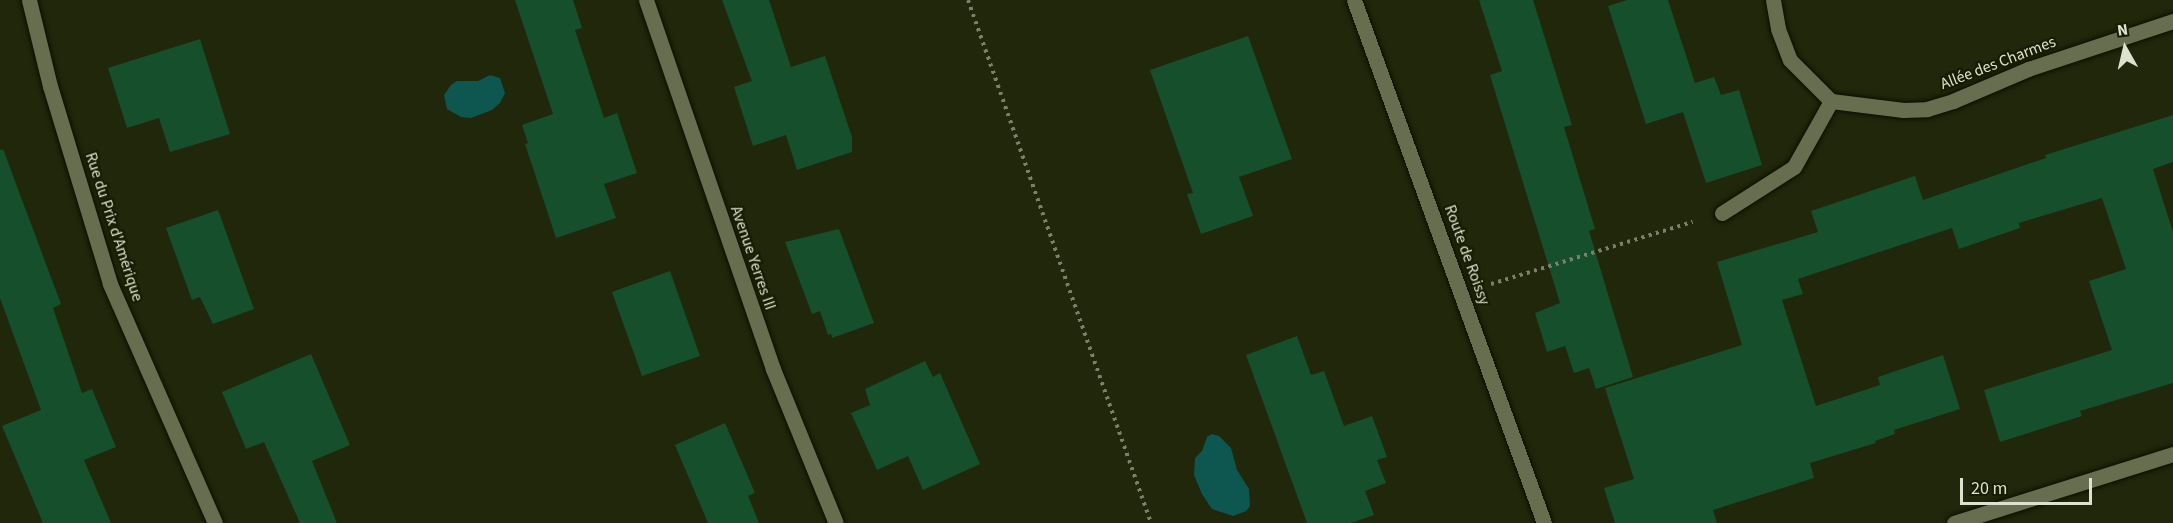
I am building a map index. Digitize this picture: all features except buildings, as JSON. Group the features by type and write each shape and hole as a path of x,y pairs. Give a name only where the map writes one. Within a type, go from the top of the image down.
{"street":[{"name":"Rue du Prix d'Amérique","path":"28,0 50,86 110,284 215,523"},
{"name":"Avenue Yerres III","path":"646,0 773,369 836,523"},
{"name":"Route de Roissy","path":"1354,0 1544,523"},
{"path":"1722,213 1794,167 1831,101 1790,60 1778,29 1773,0"},
{"name":"Allée des Charmes","path":"1831,101 1881,109 1927,109 2028,69 2173,21"},
{"path":"1954,523 2173,454"}],"path":[{"path":"968,0 1151,523"},
{"path":"1461,293 1722,213"}],"water":[{"path":"490,75 500,78 505,93 500,103 492,110 471,118 461,117 447,109 444,95 451,85 457,81 478,81"},
{"path":"1212,434 1219,436 1231,448 1237,470 1249,489 1250,506 1246,511 1233,516 1212,509 1202,494 1194,475 1195,458 1202,451 1207,437"}]}
